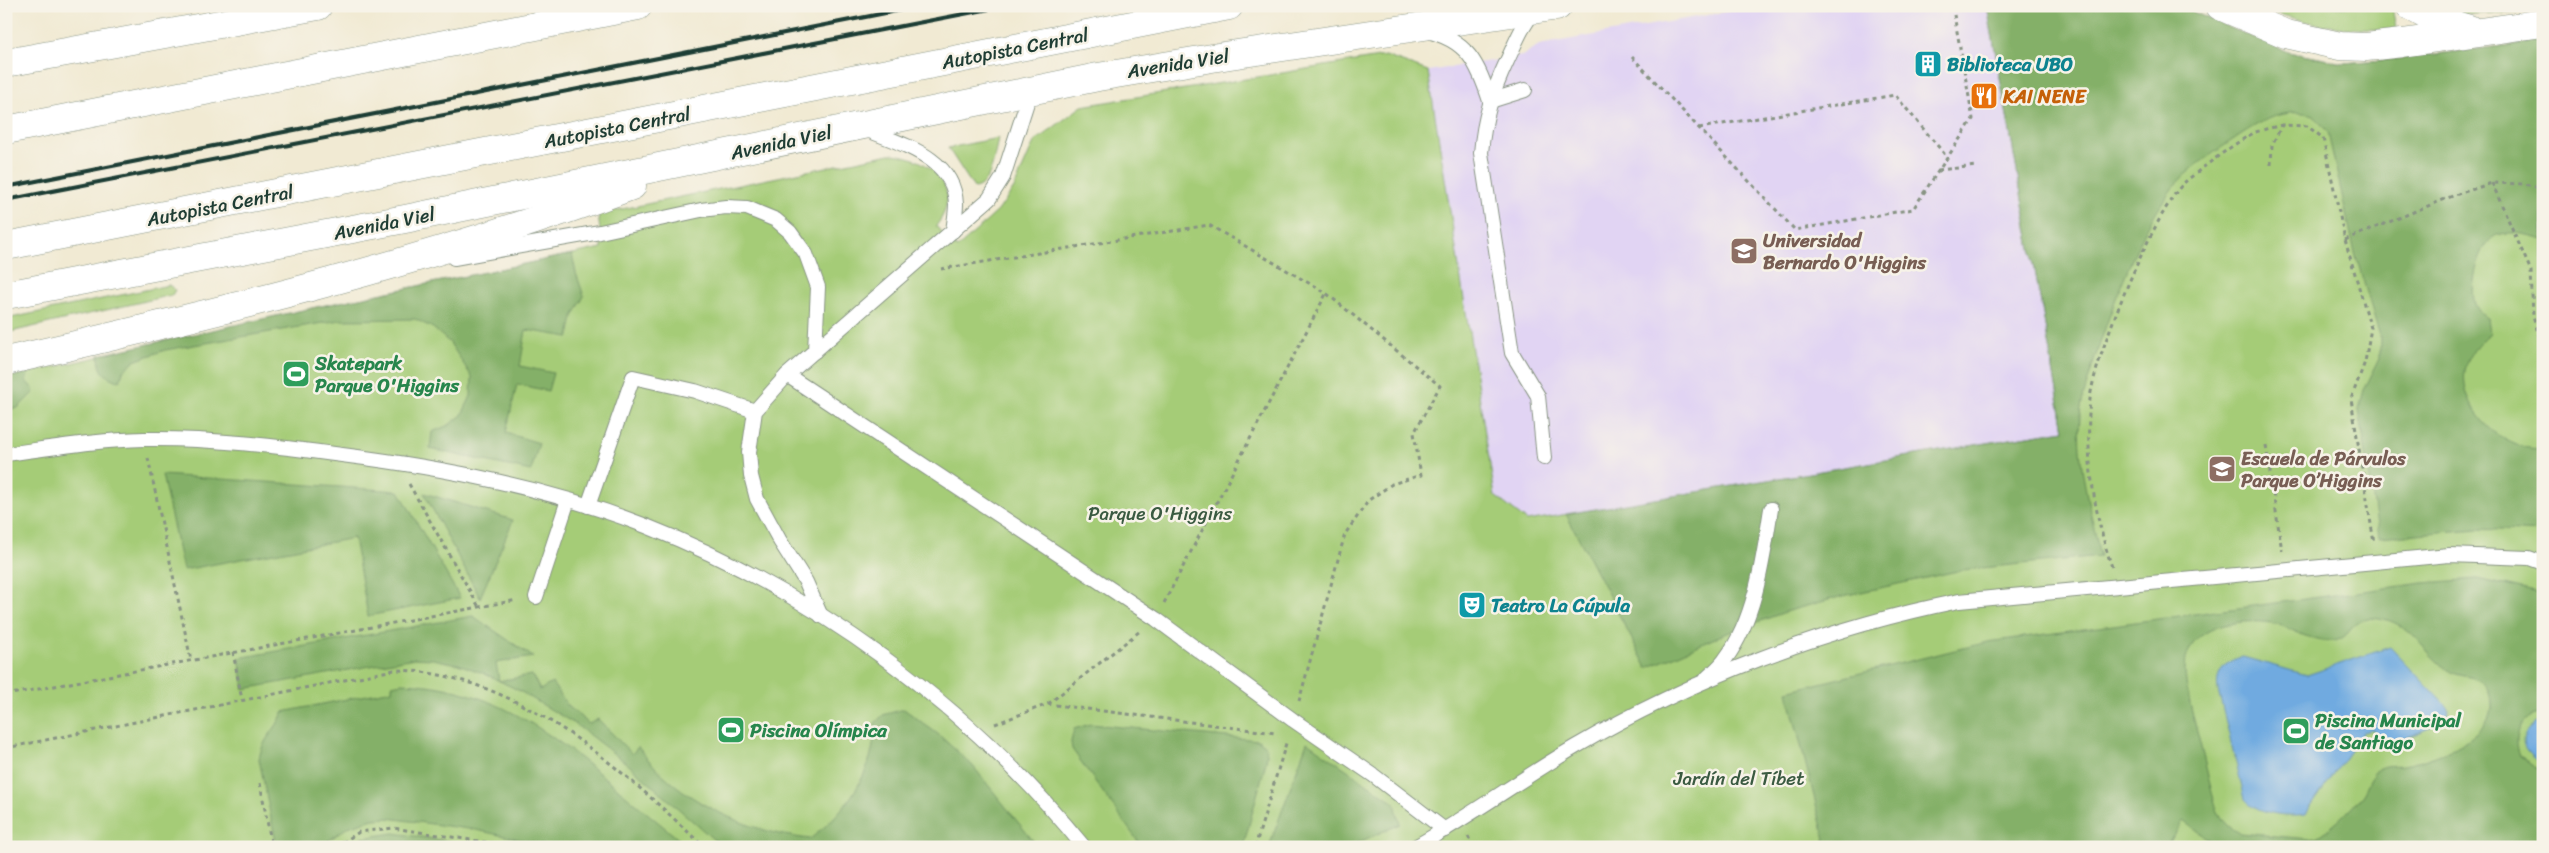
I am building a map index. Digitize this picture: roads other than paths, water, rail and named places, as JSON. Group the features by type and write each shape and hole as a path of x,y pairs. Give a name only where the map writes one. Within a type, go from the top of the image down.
{"main road":[{"path":"6,63 318,6"},
{"path":"6,130 638,6"},
{"name":"Autopista Central","path":"6,246 1228,6"},
{"path":"2220,6 2286,34 2340,46 2366,47 2543,23"},
{"path":"2410,6 2431,18 2478,32"},
{"name":"Avenida Viel","path":"6,295 405,219 1031,90 1176,63 1552,7"},
{"path":"6,361 161,326 357,276 583,204 701,158"}],"lane":[{"path":"1544,458 1538,396 1512,352 1481,153 1484,123 1490,101 1512,45 1522,26 1552,7"},
{"path":"1414,29 1449,39 1468,52 1477,64 1490,101"},
{"path":"821,616 806,582 780,542 757,499 751,476 749,452 755,411 786,375 989,199 1003,177 1031,90"},
{"path":"1490,101 1525,90"},
{"path":"858,126 921,153 937,162 951,183 956,204 953,231"},
{"path":"357,276 590,234 701,210 726,207 747,208 776,220 790,232 806,254 818,287 815,351"},
{"path":"786,375 1156,619 1373,775 1445,830"},
{"path":"588,506 632,376 695,391 755,411"},
{"path":"6,454 144,439 232,443 397,462 501,482 588,506 646,526 696,547 792,596 896,666 974,732 1034,791 1084,847"},
{"path":"536,596 568,500"},
{"path":"1701,684 1725,659 1740,634 1757,582 1771,509"},
{"path":"1415,847 1445,830 1576,746 1701,684 1801,644 1900,614 1959,601 2117,584 2449,555 2530,558 2543,563"}],"water":[{"name":"Piscina Municipal de Santiago","path":"2390,647 2446,706 2449,710 2447,721 2387,746 2379,735 2372,730 2363,732 2306,814 2282,815 2265,811 2250,804 2245,799 2218,690 2218,678 2226,664 2243,657 2307,675"},
{"path":"2536,723 2543,723 2543,764 2526,751 2523,740 2525,734"}],"railway":[{"path":"6,187 921,6"},
{"path":"6,200 1005,6"}],"place":[{"name":"Biblioteca UBO","path":"1928,64"},
{"name":"KAI NENE","path":"1984,96"},
{"name":"Universidad Bernardo O'Higgins","path":"1744,251"},
{"name":"Skatepark Parque O'Higgins","path":"296,374"},
{"name":"Escuela de Párvulos Parque O’Higgins","path":"2222,469"},
{"name":"Teatro La Cúpula","path":"1472,605"},
{"name":"Piscina Olímpica","path":"731,730"},
{"name":"Piscina Municipal de Santiago","path":"2296,731"}],"park label":[{"name":"Parque O'Higgins","path":"1160,513"},
{"name":"Jardín del Tíbet","path":"1739,778"}]}
